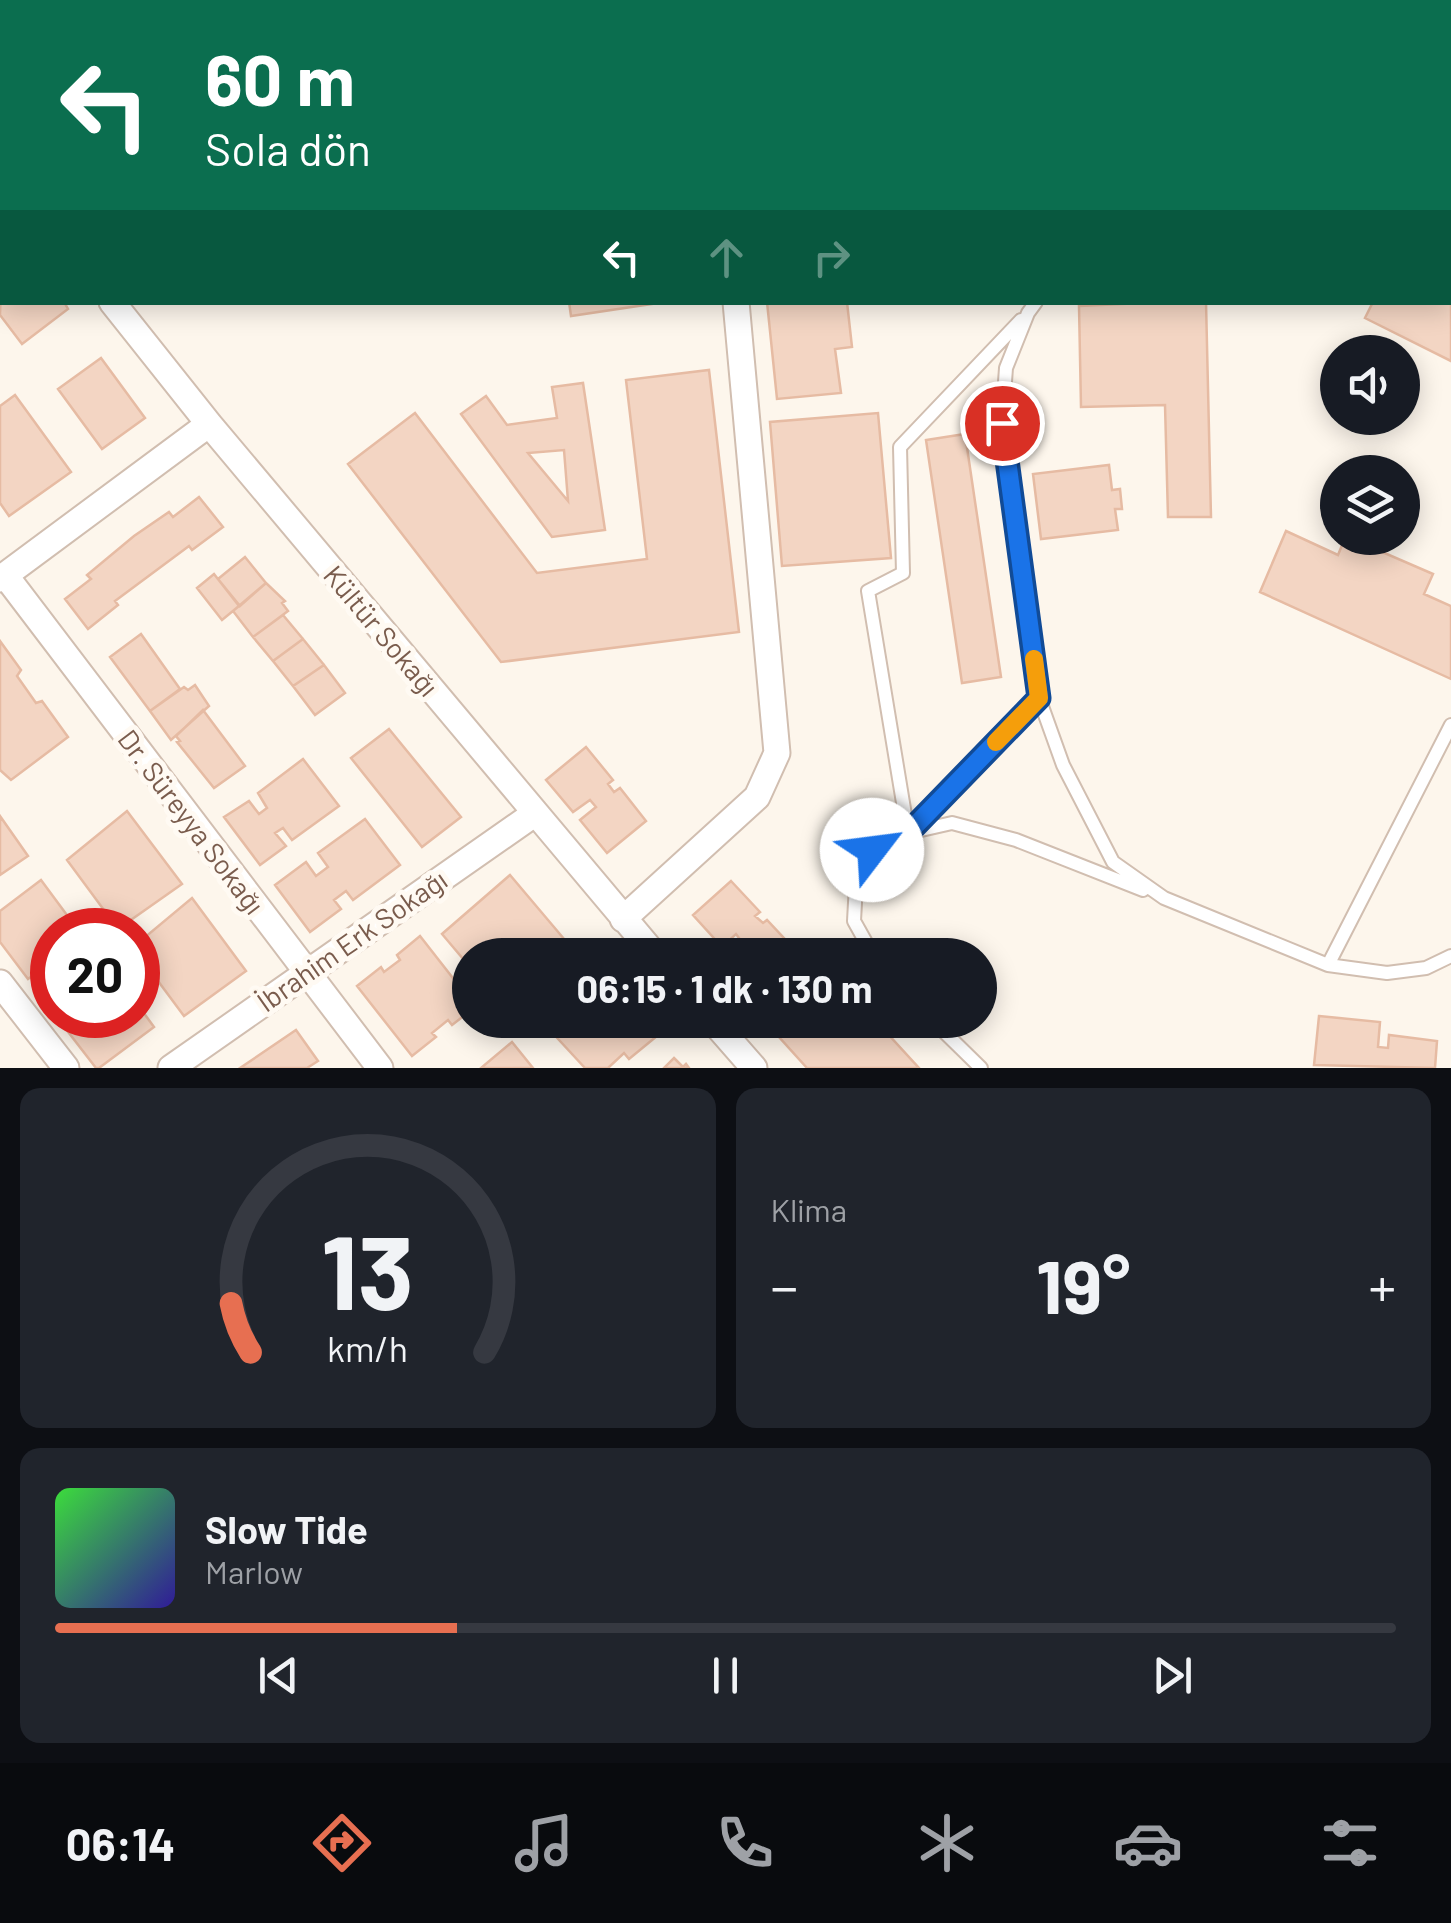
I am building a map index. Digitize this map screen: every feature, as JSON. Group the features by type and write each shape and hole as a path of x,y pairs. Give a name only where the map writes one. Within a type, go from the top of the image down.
{"street":[{"name":"Kültür Sokağı","path":"114,305 209,424 639,938"},
{"path":"623,919 758,797 777,753 736,305"},
{"path":"2,577 209,424"},
{"name":"Dr. Süreyya Sokağı","path":"2,577 380,1068"},
{"name":"İbrahim Erk Sokağı","path":"170,1068 534,814"},
{"path":"0,983 66,1068"},
{"path":"728,1038 754,1068"}],"lane":[{"path":"1032,308 1006,368 1002,423 1039,698 1062,765 1113,862 1164,898"},
{"path":"908,833 868,591 903,574 900,447 1032,308"},
{"path":"908,833 1039,698"},
{"path":"1328,965 1451,724"},
{"path":"864,938 854,921 856,884 872,850 908,833 952,823 1016,840 1328,965 1387,974 1426,968 1451,956"},
{"path":"950,1038 981,1068"}],"building":[{"path":"0,305 66,305 68,309 22,344 0,315"},
{"path":"569,305 645,305 571,316"},
{"path":"767,305 847,305 852,347 835,349 841,393 777,399"},
{"path":"1206,305 1211,517 1168,517 1165,405 1081,407 1079,306"},
{"path":"1372,305 1451,305 1451,361 1420,346 1420,335 1399,335 1365,318"},
{"path":"101,358 145,418 102,449 58,389"},
{"path":"709,370 739,632 501,662 348,464 415,413 537,573 647,559 626,380"},
{"path":"583,383 605,530 552,537 461,414 486,396 507,425 557,418 552,387","holes":["564,450 568,501 528,453"]},
{"path":"15,395 71,472 9,516 0,503 0,406"},
{"path":"878,413 891,558 782,566 770,422"},
{"path":"965,434 1001,677 962,683 926,440"},
{"path":"1109,465 1112,490 1120,489 1122,509 1115,509 1118,530 1041,539 1033,474"},
{"path":"199,497 223,527 192,550 189,546 115,601 118,605 88,629 65,599 134,536 169,512 173,517"},
{"path":"1286,531 1320,547 1320,555 1389,555 1433,574 1424,594 1451,606 1451,679 1260,592"},
{"path":"245,557 266,583 240,606 218,579"},
{"path":"214,574 239,606 222,620 197,588"},
{"path":"266,583 285,601 282,603 288,611 253,637 233,611"},
{"path":"283,615 303,639 273,661 253,637"},
{"path":"141,634 180,689 150,711 110,657"},
{"path":"303,639 324,665 293,686 273,661"},
{"path":"0,641 21,670 17,676 36,703 42,701 68,737 11,780 0,770"},
{"path":"324,665 345,693 315,715 293,686"},
{"path":"195,685 209,706 171,740 150,711 184,687 188,690"},
{"path":"203,710 245,766 214,788 176,736"},
{"path":"389,729 461,817 422,847 351,758"},
{"path":"586,747 613,780 608,784 614,792 620,788 646,821 607,853 580,820 596,807 590,800 573,812 546,780"},
{"path":"303,759 339,806 292,840 283,828 275,833 286,846 260,865 224,817 249,801 259,814 267,808 258,793"},
{"path":"127,811 182,884 148,908 102,908 67,860"},
{"path":"0,816 28,856 0,875"},
{"path":"365,819 400,865 353,900 346,891 334,900 341,909 310,932 275,885 306,862 316,876 328,867 318,853"},
{"path":"510,875 563,938 452,938 452,946 442,934"},
{"path":"41,880 62,908 30,908 28,979 0,942 0,911"},
{"path":"731,881 760,912 755,916 763,923 767,920 784,938 739,938 736,934 732,938 714,938 693,915"},
{"path":"192,898 246,971 184,1016 160,984 160,925"},
{"path":"420,936 452,977 452,1025 448,1020 432,1033 436,1037 412,1056 357,986 381,967 384,972 400,960 397,955"},
{"path":"1319,1016 1380,1022 1378,1047 1388,1048 1389,1035 1437,1041 1435,1068 1314,1065"},
{"path":"296,1030 318,1061 307,1068 240,1068"},
{"path":"73,1038 139,1038 99,1068"},
{"path":"557,1038 655,1038 629,1059 624,1053 608,1068 585,1068"},
{"path":"780,1038 892,1038 919,1068 807,1068"},
{"path":"512,1042 533,1068 481,1068"},
{"path":"674,1058 683,1067 686,1064 689,1068 664,1068"}],"slow traffic":[{"path":"996,742 1039,698 1034,659"}],"route":[{"path":"872,850 908,833 1039,698 1002,423"}]}
